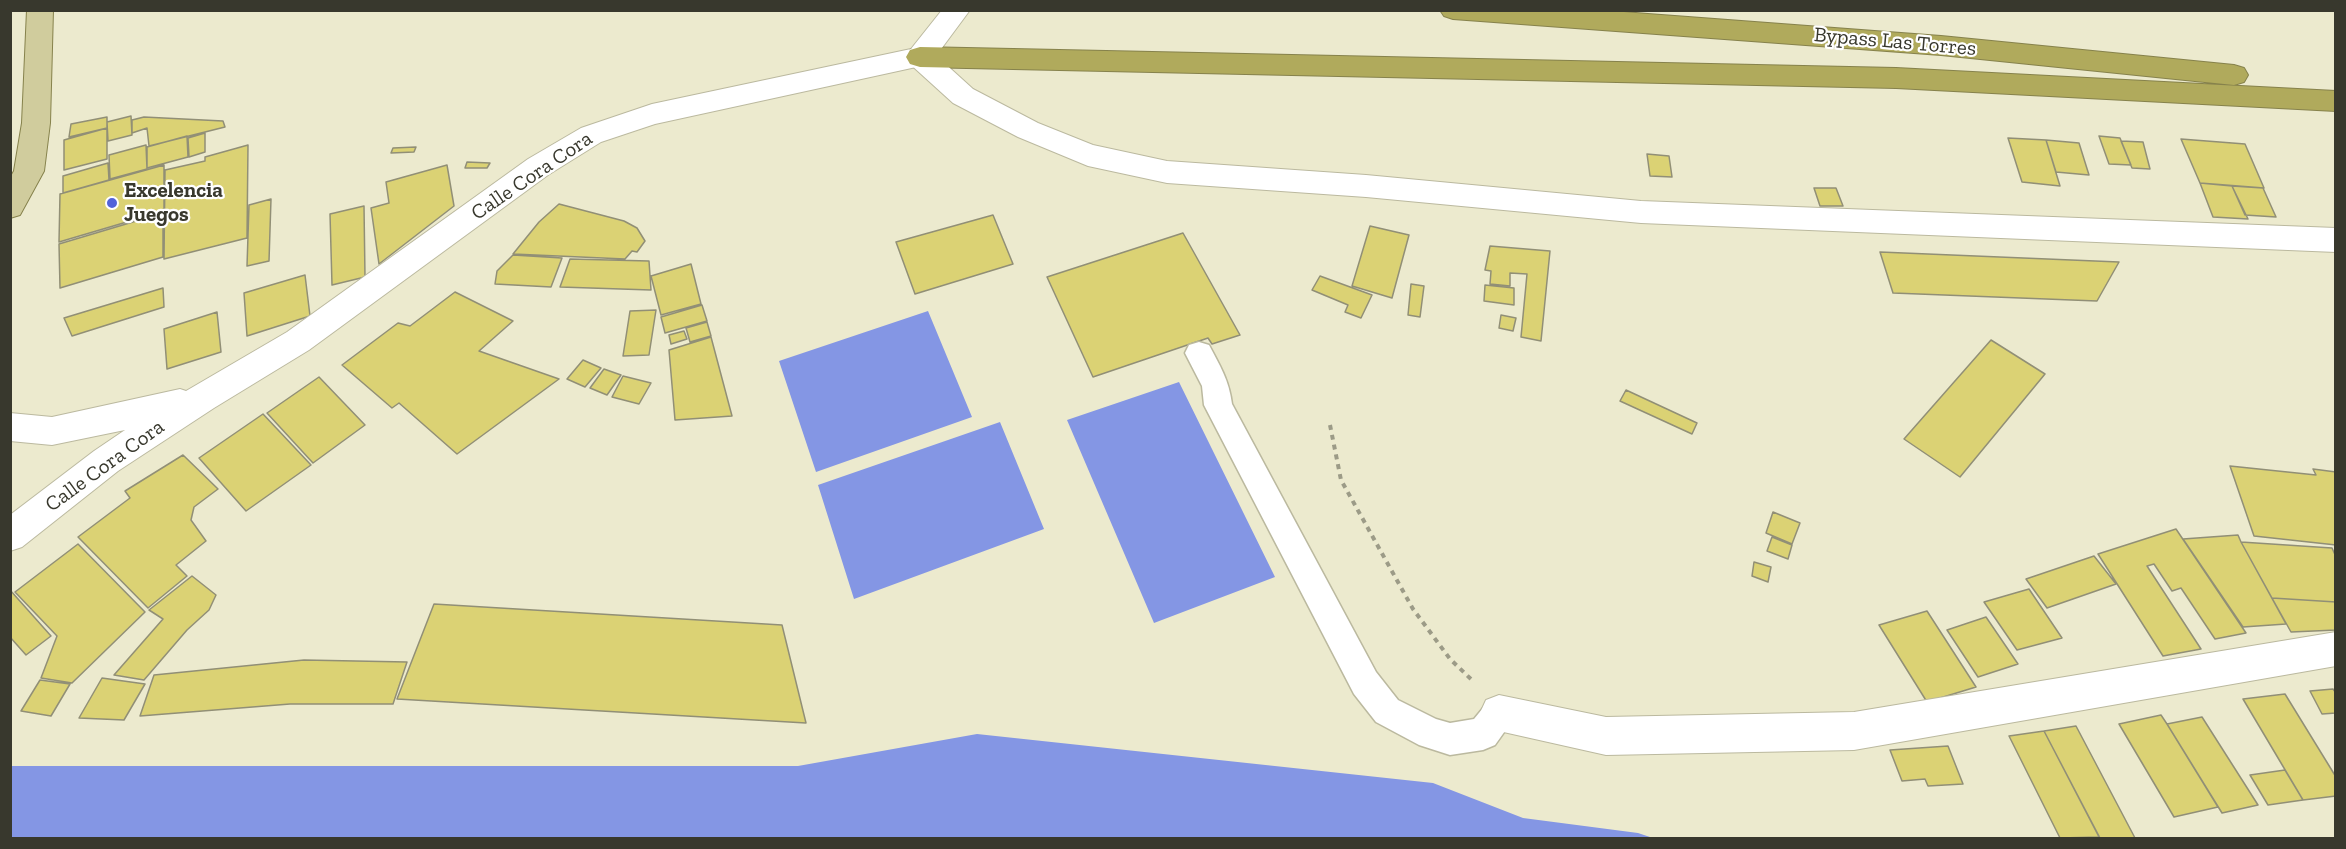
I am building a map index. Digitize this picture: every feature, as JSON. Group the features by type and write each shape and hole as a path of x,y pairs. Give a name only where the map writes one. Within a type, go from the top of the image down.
{"highway":[{"name":"Bypass Las Torres","path":"1453,10 1737,29 2081,57 2336,87"},
{"path":"920,57 1896,78 2336,101"}],"main road":[{"path":"10,207 29,171 36,123 40,10"}],"street":[{"path":"957,10 920,57 963,96 994,114 1088,155 1167,172 1366,186 1641,212 2336,240"},
{"name":"Calle Cora Cora","path":"10,536 106,461 202,398 298,341 538,167 591,135 652,114 920,57"},
{"name":"Calle Cora Cora","path":"10,427 52,431 202,398"},
{"path":"1499,714 1606,736 1854,731 2336,649"}],"lane":[{"path":"1199,352 1216,385 1218,405 1365,683 1387,711 1431,734 1450,739 1483,734 1499,714"}],"path":[{"path":"1330,425 1341,480 1413,609 1450,659 1489,696 1499,714"}],"water":[{"path":"928,311 972,417 816,472 779,361"},
{"path":"1179,382 1275,577 1154,623 1067,420"},
{"path":"1000,422 1044,529 854,599 818,485"},
{"path":"977,734 1433,783 1523,818 1638,833 1653,838 11,838 11,766 798,766"}],"building":[{"path":"131,116 132,135 108,141 107,122"},
{"path":"107,117 107,128 69,137 71,124"},
{"path":"144,117 223,121 225,127 149,146 147,128 132,133 132,120"},
{"path":"107,128 107,159 64,170 64,140"},
{"path":"205,133 205,152 189,157 188,138"},
{"path":"187,136 188,157 147,168 147,147"},
{"path":"2099,136 2120,138 2131,165 2109,164"},
{"path":"2008,138 2046,140 2060,186 2022,182"},
{"path":"2181,139 2245,144 2264,188 2200,183"},
{"path":"2046,140 2079,143 2089,175 2056,172"},
{"path":"2121,141 2143,142 2150,169 2132,168"},
{"path":"146,145 147,169 110,179 109,155"},
{"path":"248,145 247,238 164,259 165,170 205,161 205,157"},
{"path":"416,147 414,152 391,153 393,148"},
{"path":"1647,154 1669,156 1672,177 1650,176"},
{"path":"467,162 490,163 487,168 465,168"},
{"path":"108,163 109,180 63,193 63,176"},
{"name":"Excelencia Juegos","path":"164,165 164,211 59,242 60,194"},
{"path":"447,165 454,206 379,264 371,208 389,203 386,182"},
{"path":"2200,183 2232,186 2248,219 2213,217"},
{"path":"2232,186 2263,188 2276,217 2245,215"},
{"path":"1814,188 1836,188 1843,206 1820,206"},
{"path":"271,199 269,261 247,266 249,205"},
{"path":"559,204 624,221 637,228 645,241 637,252 632,251 625,259 513,254 539,222"},
{"path":"364,206 365,277 332,285 330,214"},
{"path":"163,213 163,257 60,288 59,244"},
{"path":"993,215 1013,264 915,294 896,242"},
{"path":"1370,226 1409,235 1392,298 1352,286"},
{"path":"1183,233 1240,335 1212,344 1208,338 1093,377 1047,277"},
{"path":"1490,246 1550,251 1541,341 1521,337 1527,274 1510,273 1510,286 1490,284 1491,271 1485,270"},
{"path":"1880,252 2119,262 2097,301 1893,293"},
{"path":"513,255 562,258 551,287 495,284 497,271"},
{"path":"570,259 649,261 651,290 560,287"},
{"path":"691,264 701,304 661,315 651,276"},
{"path":"305,275 310,316 247,336 244,293"},
{"path":"1320,276 1372,295 1361,318 1345,312 1348,305 1312,290"},
{"path":"1411,284 1424,286 1420,317 1408,315"},
{"path":"1485,285 1514,288 1514,305 1484,301"},
{"path":"163,288 164,307 72,336 64,318"},
{"path":"455,292 513,321 479,351 559,379 457,454 399,403 392,408 342,365 398,323 410,326"},
{"path":"702,305 707,321 665,333 661,317"},
{"path":"656,310 649,355 623,356 630,311"},
{"path":"217,312 221,352 167,369 164,329"},
{"path":"1501,315 1516,318 1513,331 1499,328"},
{"path":"707,322 711,336 690,342 686,328"},
{"path":"684,331 687,339 671,344 669,335"},
{"path":"711,337 732,416 675,420 669,350"},
{"path":"1991,340 2045,374 1960,477 1904,439"},
{"path":"583,360 601,368 585,387 567,379"},
{"path":"604,369 621,375 607,395 590,388"},
{"path":"623,376 651,383 639,404 612,397"},
{"path":"319,377 365,425 313,463 267,413"},
{"path":"1626,390 1697,423 1692,434 1620,401"},
{"path":"263,414 311,465 246,511 199,458"},
{"path":"183,455 218,489 194,507 191,520 206,541 176,565 187,576 148,608 78,537 130,498 125,491"},
{"path":"2230,466 2316,475 2313,469 2336,472 2336,545 2254,536"},
{"path":"1773,512 1800,523 1792,544 1766,533"},
{"path":"2176,529 2246,633 2215,639 2181,588 2172,591 2154,564 2147,566 2201,649 2163,656 2098,554"},
{"path":"2238,535 2286,624 2243,627 2183,539"},
{"path":"1772,537 1792,545 1788,559 1767,551"},
{"path":"2241,542 2332,548 2336,557 2336,602 2272,598"},
{"path":"78,544 145,612 72,683 41,678 57,636 15,592"},
{"path":"2094,556 2116,584 2047,608 2026,579"},
{"path":"1754,562 1771,567 1768,582 1752,576"},
{"path":"192,576 216,595 209,610 187,630 144,680 114,675 163,619 149,610"},
{"path":"2029,589 2062,638 2017,650 1984,602"},
{"path":"10,590 51,636 26,655 10,637"},
{"path":"2272,598 2336,602 2336,630 2291,632"},
{"path":"434,604 782,625 806,723 397,699"},
{"path":"1927,611 1976,687 1927,702 1879,625"},
{"path":"1986,617 2018,664 1978,677 1947,630"},
{"path":"304,660 407,662 393,704 290,704 140,716 154,675"},
{"path":"102,678 145,684 124,720 79,718"},
{"path":"40,680 70,684 51,716 21,711"},
{"path":"2333,689 2336,693 2336,713 2322,714 2310,691"},
{"path":"2285,694 2336,777 2336,796 2303,800 2243,699"},
{"path":"2161,715 2218,807 2174,817 2119,724"},
{"path":"2202,717 2258,805 2222,813 2167,724"},
{"path":"2076,726 2135,838 2100,838 2044,731"},
{"path":"2044,731 2099,837 2060,838 2009,736"},
{"path":"1948,746 1963,784 1928,786 1925,779 1902,781 1890,750"},
{"path":"2285,770 2303,800 2268,805 2250,775"}],"place":[{"name":"Excelencia Juegos","path":"112,203"}]}
